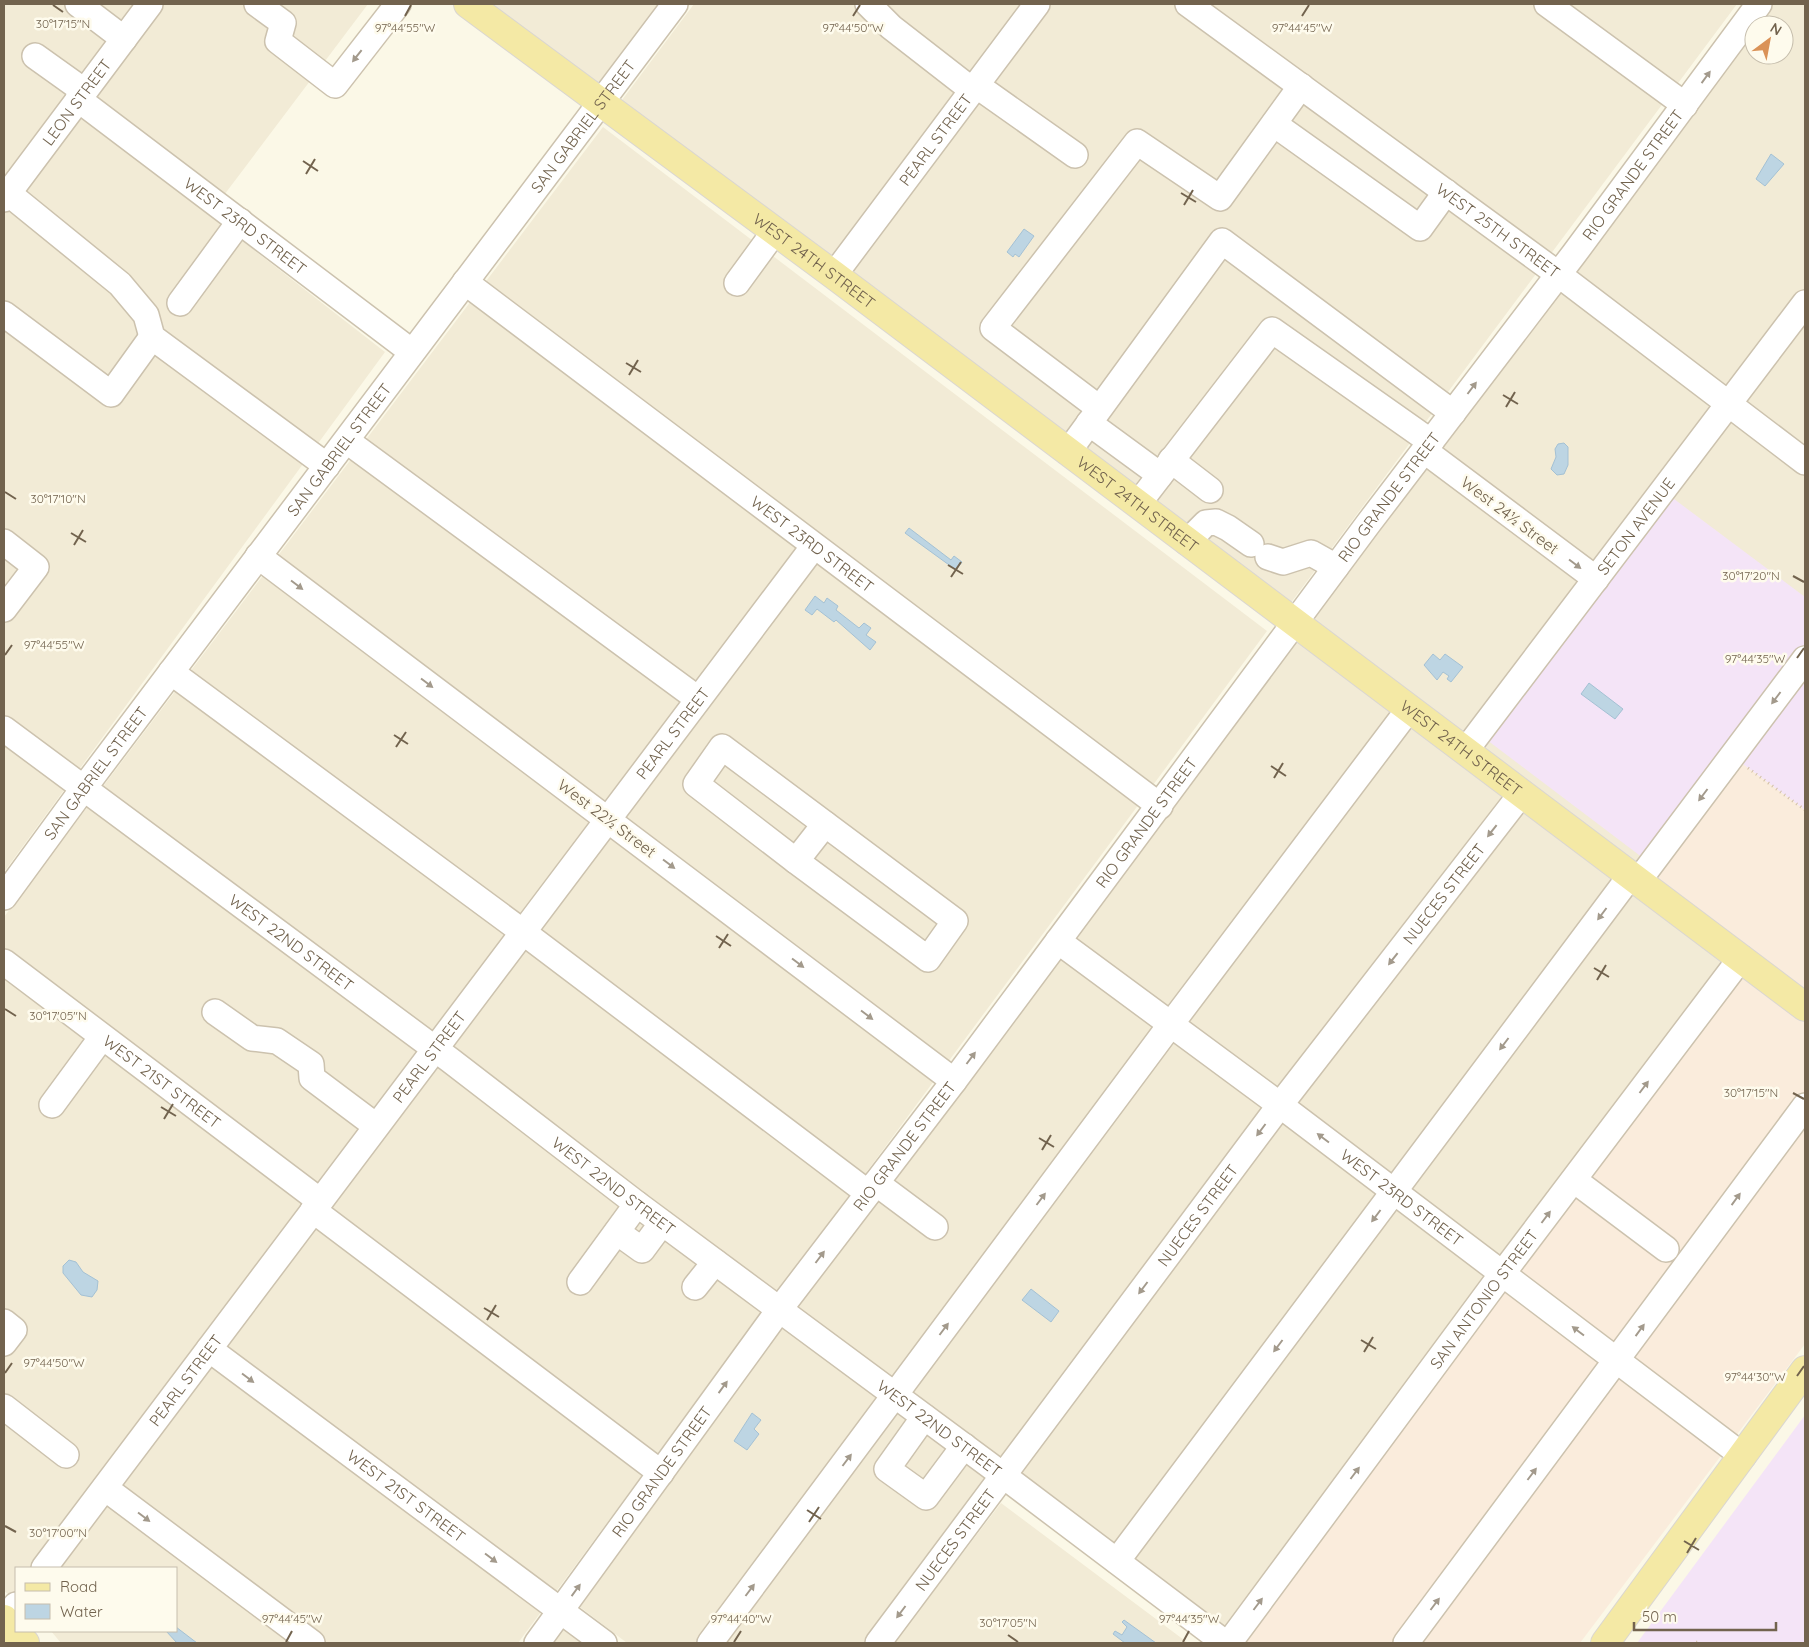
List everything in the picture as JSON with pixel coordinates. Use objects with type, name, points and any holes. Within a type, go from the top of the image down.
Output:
[{"type":"main road","name":"WEST 24TH STREET","points":[[468,4],[834,275],[1294,623],[1804,1004]]},
{"type":"main road","points":[[1605,1643],[1805,1370]]},
{"type":"main road","points":[[8,1615],[15,1627]]},
{"type":"main road","points":[[18,1632],[25,1643]]},
{"type":"street","points":[[78,4],[124,39]]},
{"type":"street","name":"LEON STREET","points":[[7,190],[150,4]]},
{"type":"street","points":[[257,4],[283,23],[278,41],[335,85],[398,4]]},
{"type":"street","name":"SAN GABRIEL STREET","points":[[4,898],[83,789],[675,4]]},
{"type":"street","points":[[868,4],[891,27],[974,88],[1074,155]]},
{"type":"street","name":"PEARL STREET","points":[[834,275],[1037,4]]},
{"type":"street","name":"WEST 25TH STREET","points":[[1188,4],[1216,12],[1301,86],[1558,274],[1805,462]]},
{"type":"street","points":[[1547,4],[1685,105]]},
{"type":"street","name":"RIO GRANDE STREET","points":[[537,1643],[779,1310],[954,1081],[1294,623],[1759,4]]},
{"type":"street","name":"WEST 23RD STREET","points":[[35,56],[81,95],[240,221],[412,352]]},
{"type":"street","points":[[1210,490],[1166,468],[1094,416],[993,328],[1137,142],[1220,198],[1301,86]]},
{"type":"street","points":[[1274,124],[1420,228],[1446,192]]},
{"type":"street","points":[[7,190],[120,284],[146,315],[152,337],[327,466]]},
{"type":"street","points":[[180,303],[240,221]]},
{"type":"street","points":[[737,283],[775,232]]},
{"type":"street","points":[[1068,452],[1222,241],[1453,413]]},
{"type":"street","name":"WEST 23RD STREET","points":[[465,282],[1160,806]]},
{"type":"street","name":"SETON AVENUE","points":[[1466,750],[1805,302]]},
{"type":"street","points":[[4,314],[111,394],[152,337]]},
{"type":"street","name":"West 24½ Street","points":[[1166,468],[1272,330],[1428,446],[1596,579]]},
{"type":"street","points":[[347,441],[698,699]]},
{"type":"street","points":[[1138,504],[1166,468]]},
{"type":"street","points":[[1187,542],[1206,523],[1216,522],[1283,562],[1311,553],[1336,567]]},
{"type":"street","points":[[4,542],[36,567],[4,609]]},
{"type":"street","name":"PEARL STREET","points":[[45,1567],[523,932],[607,817],[814,546]]},
{"type":"street","name":"West 22½ Street","points":[[258,556],[607,817],[954,1081]]},
{"type":"street","points":[[1117,1561],[1394,1192],[1805,659]]},
{"type":"street","points":[[171,672],[872,1188],[934,1227]]},
{"type":"street","points":[[710,1643],[1171,1024],[1409,709]]},
{"type":"street","name":"WEST 22ND STREET","points":[[4,730],[435,1048],[662,1223],[1003,1475],[1225,1643]]},
{"type":"street","points":[[722,747],[824,824],[955,921],[928,959],[696,784],[722,747]]},
{"type":"street","name":"NUECES STREET","points":[[878,1643],[1280,1105],[1522,792]]},
{"type":"street","points":[[796,861],[824,824]]},
{"type":"street","name":"WEST 23RD STREET","points":[[1058,941],[1280,1105],[1743,1456]]},
{"type":"street","name":"SAN ANTONIO STREET","points":[[1229,1643],[1741,958]]},
{"type":"street","name":"WEST 21ST STREET","points":[[4,962],[661,1473]]},
{"type":"street","points":[[215,1012],[252,1038],[277,1041],[299,1055],[311,1064],[312,1078],[376,1126]]},
{"type":"street","points":[[52,1104],[102,1037]]},
{"type":"street","points":[[1406,1643],[1805,1106]]},
{"type":"street","points":[[1574,1180],[1666,1249]]},
{"type":"street","points":[[580,1282],[637,1204]]},
{"type":"street","points":[[617,1232],[642,1250],[662,1223]]},
{"type":"street","points":[[695,1287],[715,1262]]},
{"type":"street","points":[[4,1322],[14,1330],[4,1343]]},
{"type":"street","name":"WEST 21ST STREET","points":[[209,1349],[604,1643]]},
{"type":"street","points":[[4,1407],[66,1455]]},
{"type":"street","points":[[924,1417],[887,1469],[926,1496],[964,1446]]},
{"type":"street","points":[[104,1488],[312,1643]]},
{"type":"path","points":[[1746,766],[1805,810]]},
{"type":"shaded area","points":[[4,4],[368,4],[209,215],[385,352],[4,872]]},
{"type":"shaded area","points":[[491,4],[664,4],[600,87]]},
{"type":"shaded area","points":[[694,4],[1737,4],[1290,604],[622,100]]},
{"type":"shaded area","points":[[1766,4],[1805,4],[1805,640],[1636,866],[1305,619],[1744,33],[1744,65],[1794,65],[1794,15],[1758,15]]},
{"type":"shaded area","points":[[603,127],[1267,631],[518,1643],[61,1643],[52,1632],[178,1632],[178,1567],[15,1567],[15,1599],[4,1591],[4,917]]},
{"type":"shaded area","points":[[1666,493],[1805,597],[1805,810],[1732,756],[1651,864],[1483,737]]},
{"type":"shaded area","points":[[1299,637],[1729,960],[1499,1264],[1072,941]]},
{"type":"shaded area","points":[[1732,756],[1805,810],[1805,990],[1649,871]]},
{"type":"shaded area","points":[[1065,954],[1490,1275],[1228,1637],[794,1306]]},
{"type":"shaded area","points":[[1741,970],[1805,1019],[1805,1344],[1580,1643],[1245,1643],[1242,1641]]},
{"type":"shaded area","points":[[782,1323],[989,1478],[863,1643],[627,1643],[580,1607]]},
{"type":"shaded area","points":[[1805,1415],[1805,1643],[1637,1643]]},
{"type":"shaded area","points":[[1001,1503],[1188,1643],[894,1643]]},
{"type":"shaded area","points":[[564,1624],[590,1643],[550,1643]]},
{"type":"water","points":[[1771,154],[1784,164],[1765,186],[1756,179]]},
{"type":"water","points":[[1024,229],[1034,236],[1019,257],[1015,254],[1013,257],[1007,252]]},
{"type":"water","points":[[1564,443],[1568,447],[1568,465],[1564,474],[1557,475],[1551,469],[1556,457],[1555,449],[1558,444]]},
{"type":"water","points":[[909,528],[951,560],[954,556],[962,562],[956,570],[905,533]]},
{"type":"water","points":[[815,596],[824,603],[827,598],[838,606],[836,610],[859,628],[864,623],[871,628],[866,635],[876,642],[870,650],[836,620],[834,622],[817,609],[812,615],[805,610]]},
{"type":"water","points":[[1433,654],[1440,660],[1445,654],[1463,667],[1451,682],[1447,679],[1449,676],[1443,672],[1437,680],[1424,665]]},
{"type":"water","points":[[1589,683],[1623,709],[1615,719],[1581,694]]},
{"type":"water","points":[[69,1260],[76,1262],[83,1272],[98,1281],[97,1290],[92,1297],[81,1295],[63,1273],[63,1266]]},
{"type":"water","points":[[1031,1289],[1059,1311],[1051,1322],[1022,1300]]},
{"type":"water","points":[[752,1413],[761,1420],[754,1429],[759,1434],[747,1450],[734,1441]]},
{"type":"water","points":[[1124,1620],[1156,1643],[1125,1643],[1113,1634],[1115,1631],[1122,1635],[1127,1627],[1122,1622]]},
{"type":"water","points":[[178,1629],[197,1643],[177,1643],[167,1632],[178,1632]]}]
